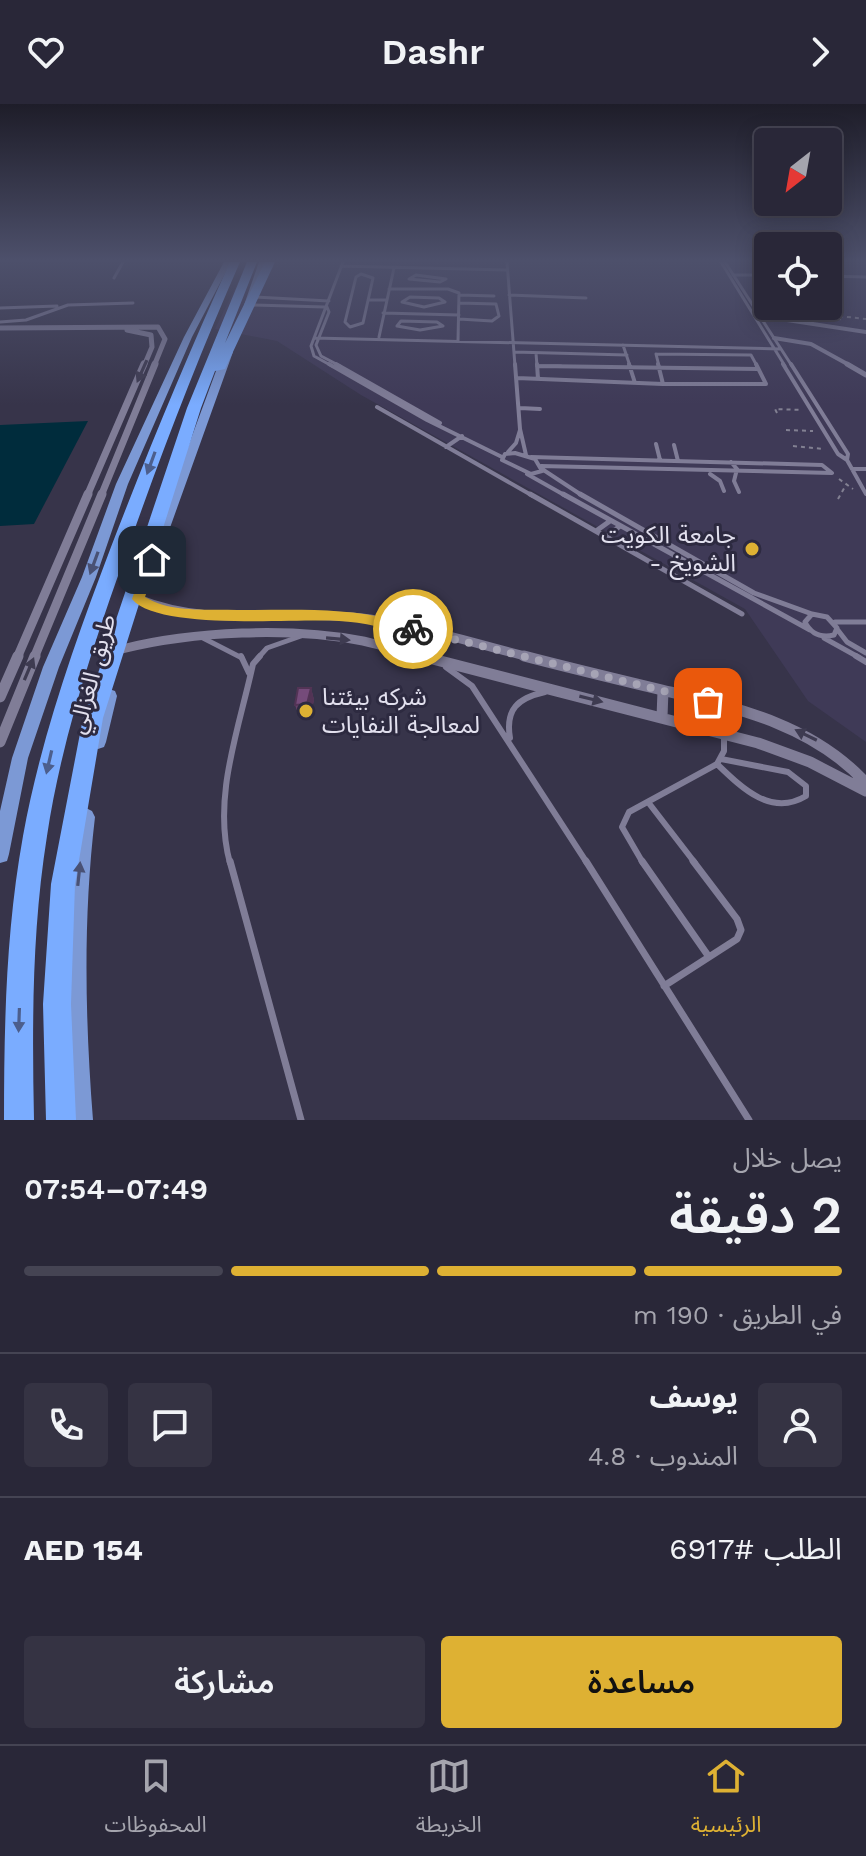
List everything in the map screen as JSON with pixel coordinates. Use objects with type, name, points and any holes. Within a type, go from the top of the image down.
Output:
[{"type":"highway","points":[[19,1120],[20,970],[26,900],[34,837],[58,722],[174,400],[214,309]]},
{"type":"highway","points":[[61,1120],[57,1004],[63,884],[72,820],[93,718],[194,408],[233,309]]},
{"type":"highway","points":[[194,408],[209,389],[248,309]]},
{"type":"main road","name":"طريق الغزالي","points":[[0,854],[20,758],[51,667],[89,577],[122,484],[203,309]]},
{"type":"main road","name":"طريق الغزالي","points":[[81,1120],[74,1038],[75,908],[95,757],[138,599],[245,309]]},
{"type":"street","points":[[786,320],[866,332]]},
{"type":"street","points":[[0,328],[148,325],[158,327],[165,339],[0,742]]},
{"type":"street","points":[[0,328],[127,330],[141,332],[153,339],[0,697]]},
{"type":"street","points":[[774,338],[811,344],[866,375]]},
{"type":"street","points":[[138,599],[152,608],[172,613],[338,616],[406,628],[731,707],[787,726],[825,744],[866,783]]},
{"type":"street","points":[[396,650],[406,628]]},
{"type":"street","points":[[122,649],[162,639],[200,637],[302,636],[361,641],[724,733],[799,757],[866,791]]},
{"type":"street","points":[[662,717],[663,691]]},
{"type":"lane","points":[[0,328],[53,309]]},
{"type":"lane","points":[[326,309],[311,349],[316,358],[405,408],[504,455],[822,465],[832,473]]},
{"type":"lane","points":[[350,309],[346,325],[353,327],[362,324],[366,309]]},
{"type":"lane","points":[[379,337],[384,309]]},
{"type":"lane","points":[[411,314],[412,309]]},
{"type":"lane","points":[[458,340],[459,309]]},
{"type":"lane","points":[[383,313],[492,321],[499,316],[497,309]]},
{"type":"lane","points":[[504,455],[516,443],[520,429],[510,309]]},
{"type":"lane","points":[[753,309],[825,432],[847,460],[866,494]]},
{"type":"lane","points":[[428,322],[429,314]]},
{"type":"lane","points":[[763,320],[776,347],[848,454],[847,460]]},
{"type":"lane","points":[[404,321],[428,322],[443,326],[436,330],[405,329],[397,324],[404,321]]},
{"type":"lane","points":[[317,337],[776,347]]},
{"type":"lane","points":[[317,337],[458,340]]},
{"type":"lane","points":[[317,337],[316,348],[321,356],[440,423]]},
{"type":"lane","points":[[513,341],[776,347]]},
{"type":"lane","points":[[623,345],[635,383]]},
{"type":"lane","points":[[654,346],[663,384]]},
{"type":"lane","points":[[514,352],[627,355]]},
{"type":"lane","points":[[536,353],[538,379]]},
{"type":"lane","points":[[517,378],[663,384],[766,384],[751,355],[656,354]]},
{"type":"lane","points":[[537,366],[758,369]]},
{"type":"lane","points":[[383,411],[397,403]]},
{"type":"lane","points":[[377,407],[742,614]]},
{"type":"lane","points":[[392,415],[405,408]]},
{"type":"lane","points":[[520,408],[540,409]]},
{"type":"lane","points":[[520,429],[529,456],[600,507],[754,593],[822,615],[835,625],[847,642],[866,653]]},
{"type":"lane","points":[[439,442],[456,432]]},
{"type":"lane","points":[[446,447],[463,436]]},
{"type":"lane","points":[[656,444],[660,460]]},
{"type":"lane","points":[[674,445],[678,461]]},
{"type":"lane","points":[[504,455],[509,465],[866,662]]},
{"type":"lane","points":[[619,459],[619,470]]},
{"type":"lane","points":[[731,462],[736,466],[735,485],[739,492]]},
{"type":"lane","points":[[527,474],[538,474],[542,468]]},
{"type":"lane","points":[[542,468],[832,473]]},
{"type":"lane","points":[[852,469],[866,469]]},
{"type":"lane","points":[[706,472],[720,481],[724,491]]},
{"type":"lane","points":[[857,478],[866,479]]},
{"type":"lane","points":[[596,531],[610,521]]},
{"type":"lane","points":[[606,537],[620,526]]},
{"type":"lane","points":[[810,630],[805,622],[812,614]]},
{"type":"lane","points":[[835,625],[866,622]]},
{"type":"lane","points":[[820,635],[834,635],[835,625]]},
{"type":"lane","points":[[301,1120],[223,833],[223,801],[249,674],[260,653],[302,636]]},
{"type":"lane","points":[[200,637],[240,655],[249,674]]},
{"type":"lane","points":[[436,660],[472,686],[511,742],[749,1120]]},
{"type":"lane","points":[[511,742],[508,714],[517,700],[557,691]]},
{"type":"lane","points":[[719,762],[725,742],[724,733]]},
{"type":"lane","points":[[709,957],[624,834],[625,816],[719,762],[798,775],[807,785],[806,796],[801,801],[783,804],[761,799],[719,762]]},
{"type":"lane","points":[[648,802],[740,924],[737,939],[664,986]]},
{"type":"path","points":[[842,316],[866,319]]},
{"type":"path","points":[[777,413],[775,409],[812,410]]},
{"type":"path","points":[[786,430],[825,432]]},
{"type":"path","points":[[793,446],[836,449]]},
{"type":"path","points":[[832,473],[856,491]]},
{"type":"path","points":[[838,499],[847,485],[857,478]]},
{"type":"shaded area","name":"جامعة الكويت - الشويخ","points":[[225,309],[754,309],[754,320],[842,320],[842,309],[866,309],[866,742],[808,701],[745,609],[361,395],[277,341],[215,329]]},
{"type":"water","points":[[88,421],[34,524],[0,526],[0,425]]},
{"type":"building","points":[[298,688],[311,688],[307,704],[295,705]]},
{"type":"way so far","points":[[413,629],[708,702]]},
{"type":"place","name":"جامعة الكويت - الشويخ","points":[[752,549]]},
{"type":"place","name":"شركه بيئتنا لمعالجة النفايات","points":[[306,711]]},
{"type":"route","points":[[152,560],[138,599],[152,608],[193,614],[338,616],[371,619],[413,629]]}]
